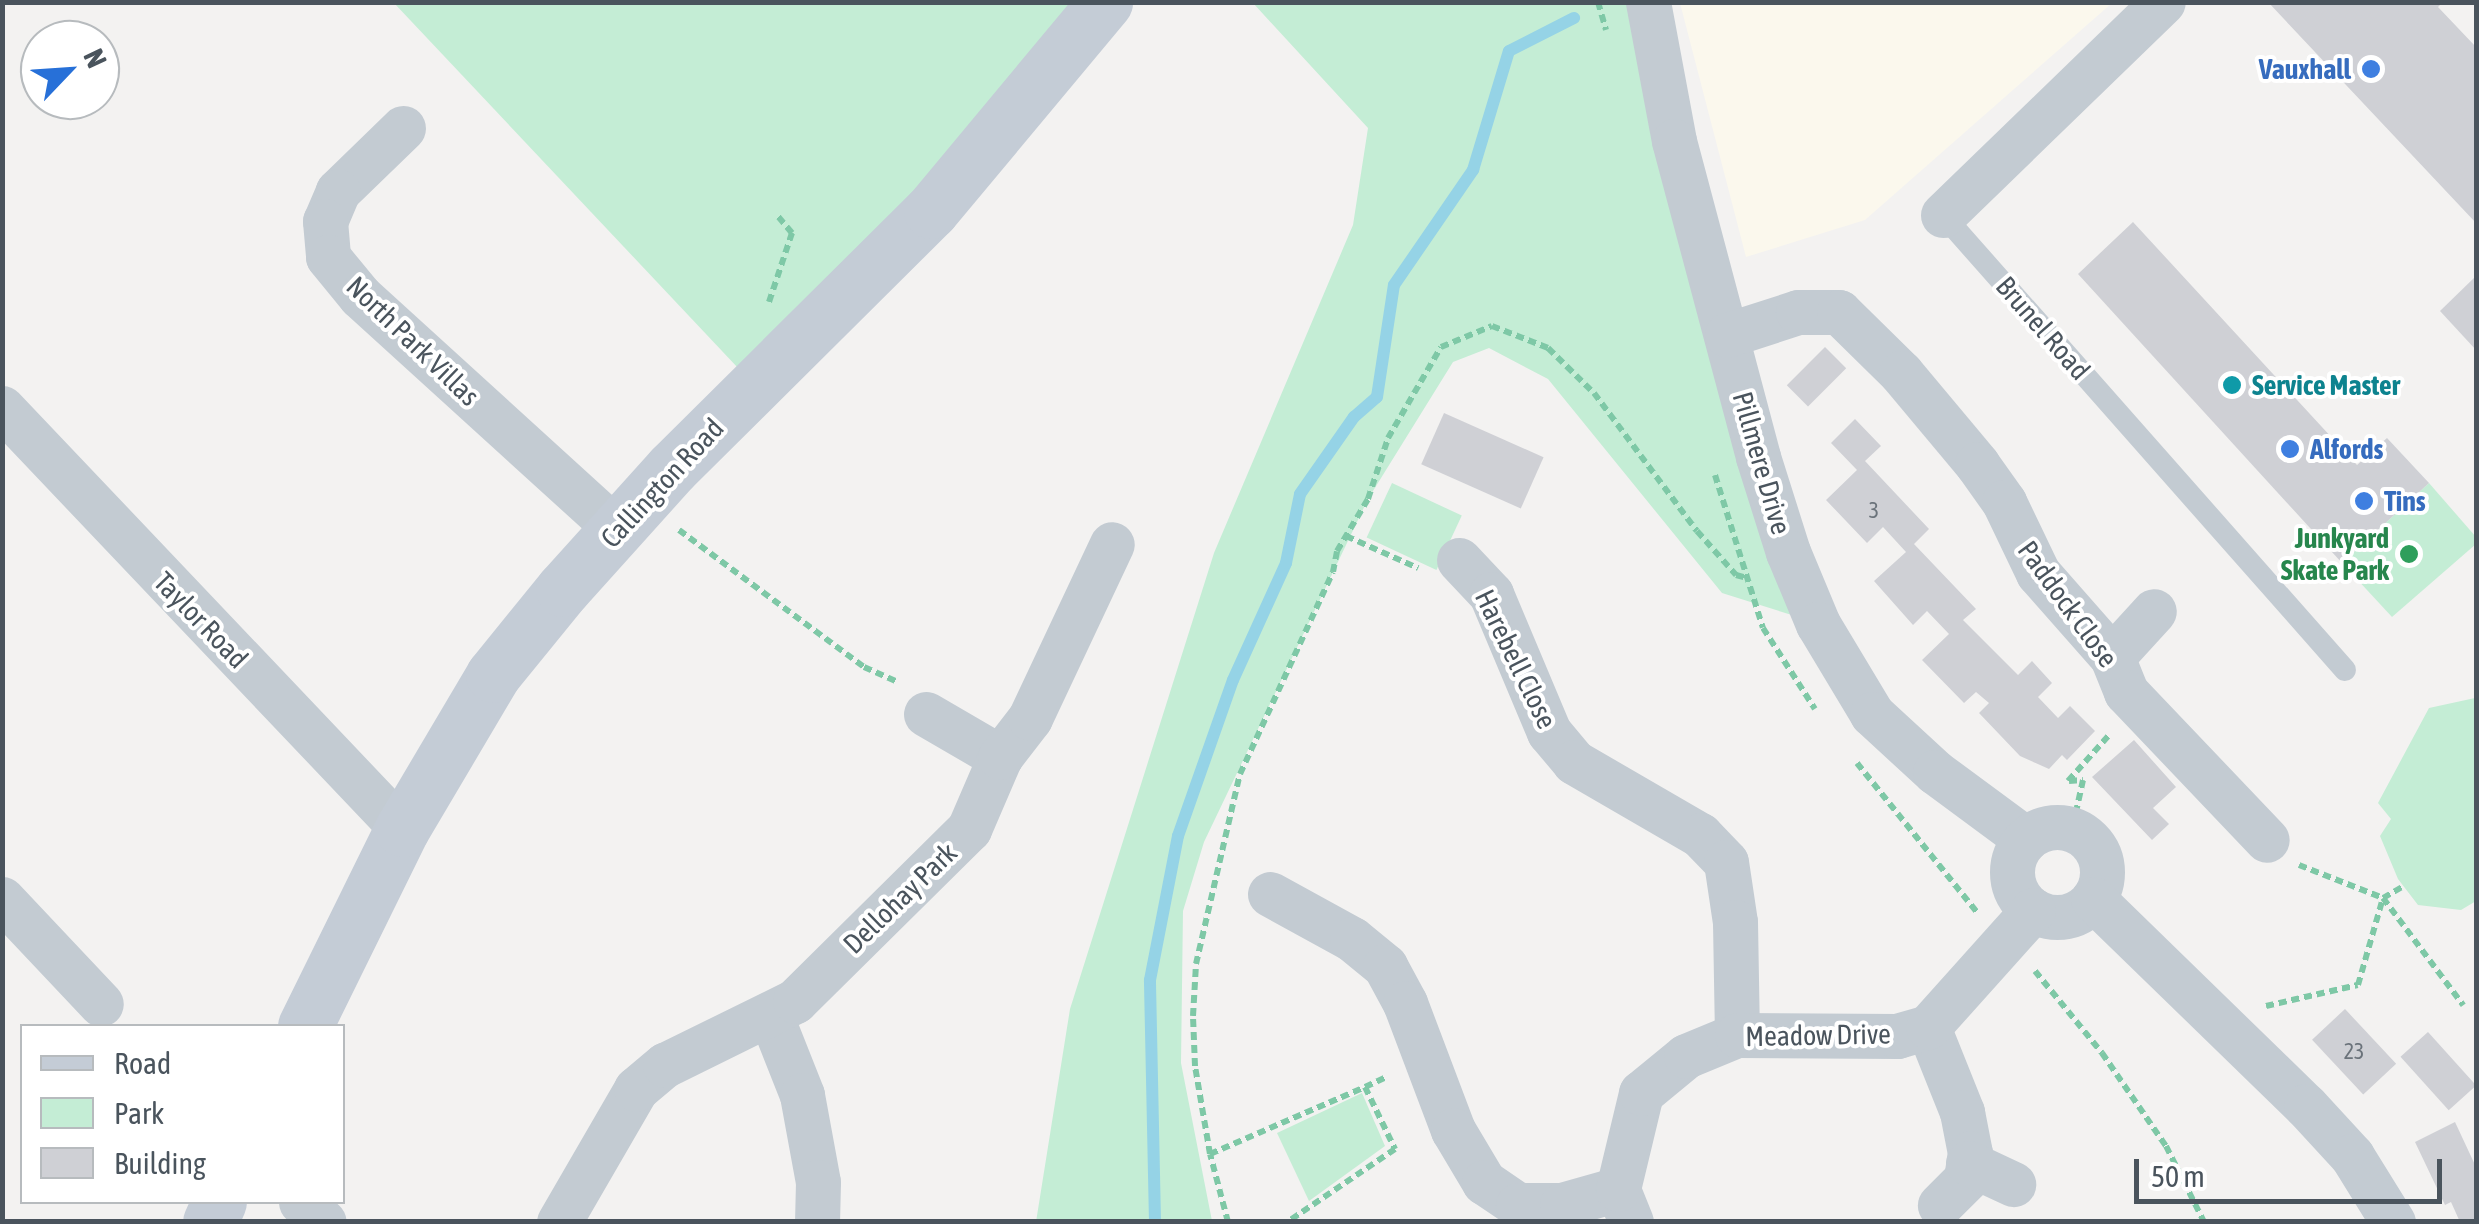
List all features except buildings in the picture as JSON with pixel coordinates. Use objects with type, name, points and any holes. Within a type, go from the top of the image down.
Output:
[{"type":"main road","name":"Callington Road","points":[[306,1024],[402,829],[493,675],[562,588],[629,517],[932,210],[1105,2]]},
{"type":"street","name":"Pillmere Drive","points":[[1648,2],[1674,140],[1727,336],[1788,552],[1818,624],[1872,714],[1910,749],[2026,840]]},
{"type":"street","name":"Brunel Road","points":[[1943,215],[2163,2]]},
{"type":"street","name":"North Park Villas","points":[[403,128],[338,190],[325,221],[328,257],[360,296],[629,517]]},
{"type":"street","name":"Paddock Close","points":[[1727,336],[1798,312],[1838,312],[1901,373],[1977,464],[2004,502],[2038,573],[2112,657],[2126,692],[2266,840]]},
{"type":"street","name":"Taylor Road","points":[[2,408],[402,829]]},
{"type":"street","name":"Dellohay Park","points":[[559,1222],[636,1089],[665,1065],[795,1001],[970,830],[1000,757],[1030,718],[1112,544]]},
{"type":"street","name":"Harebell Close","points":[[1458,560],[1491,594],[1549,732],[1574,762],[1700,834],[1726,862],[1735,922],[1736,1035]]},
{"type":"street","points":[[2112,657],[2154,611]]},
{"type":"street","points":[[926,714],[1000,757]]},
{"type":"street","points":[[2044,828],[2072,830],[2089,839],[2102,866],[2093,900],[2064,916],[2019,926],[2012,871],[2026,840],[2044,828]]},
{"type":"street","points":[[1270,894],[1352,940],[1385,966],[1404,1003],[1453,1130],[1484,1182],[1518,1204],[1624,1205]]},
{"type":"street","points":[[2,899],[101,1004]]},
{"type":"street","points":[[2093,900],[2217,1018],[2352,1156],[2393,1222]]},
{"type":"street","name":"Meadow Drive","points":[[1624,1205],[1641,1093],[1686,1056],[1736,1035],[1897,1036],[1928,1026],[2019,926]]},
{"type":"street","points":[[770,1014],[802,1095],[818,1182],[817,1222]]},
{"type":"street","points":[[1928,1026],[1962,1112],[1968,1163],[1966,1178],[1931,1213]]},
{"type":"street","points":[[1968,1163],[2012,1184]]},
{"type":"street","points":[[303,1204],[324,1222]]},
{"type":"lane","name":"Brunel Road","points":[[1943,215],[2345,670]]},
{"type":"path","points":[[772,370],[754,348],[792,232],[776,214]]},
{"type":"path","points":[[1228,1222],[1210,1154],[1195,1066],[1196,964],[1214,878],[1240,774],[1346,536],[1368,498],[1388,438],[1441,347],[1492,326],[1548,348],[1594,393],[1697,531],[1736,576],[1747,578]]},
{"type":"path","points":[[629,517],[864,668],[919,692],[926,714]]},
{"type":"path","points":[[1346,536],[1433,575],[1458,560]]},
{"type":"path","points":[[2072,830],[2083,780],[2068,782],[2137,703]]},
{"type":"path","points":[[2266,840],[2290,862],[2383,898],[2463,1005]]},
{"type":"path","points":[[2217,1018],[2358,985],[2383,898],[2404,886]]},
{"type":"path","points":[[2019,926],[2050,985],[2166,1146],[2204,1222]]},
{"type":"path","points":[[1210,1154],[1365,1087],[1394,1149],[1287,1222]]},
{"type":"shaded area","points":[[1680,2],[2112,3],[1865,220],[1746,257]]},
{"type":"green space","points":[[394,3],[1105,3],[755,386]]},
{"type":"green space","points":[[1253,3],[1648,3],[1795,616],[1722,593],[1548,379],[1489,348],[1453,362],[1368,499],[1204,842],[1183,911],[1181,1063],[1212,1221],[1036,1222],[1070,1009],[1214,553],[1353,225],[1368,128]]},
{"type":"green space","points":[[1392,483],[1462,516],[1436,570],[1367,537]]},
{"type":"green space","name":"Junkyard Skate Park","points":[[2429,483],[2476,537],[2476,544],[2392,617],[2342,563]]},
{"type":"green space","points":[[2475,698],[2476,901],[2461,910],[2418,905],[2398,879],[2380,836],[2391,819],[2378,803],[2429,708]]},
{"type":"green space","points":[[1362,1093],[1385,1146],[1309,1201],[1277,1133]]},
{"type":"waterway","points":[[1155,1222],[1150,980],[1178,836],[1233,680],[1286,563],[1300,494],[1354,417],[1377,397],[1394,285],[1473,170],[1509,51],[1574,18]]},
{"type":"place","name":"Vauxhall","points":[[2371,69]]},
{"type":"place","name":"Service Master","points":[[2232,385]]},
{"type":"place","name":"Alfords","points":[[2290,449]]},
{"type":"place","name":"Tins","points":[[2364,501]]},
{"type":"place","name":"Junkyard Skate Park","points":[[2409,554]]}]
